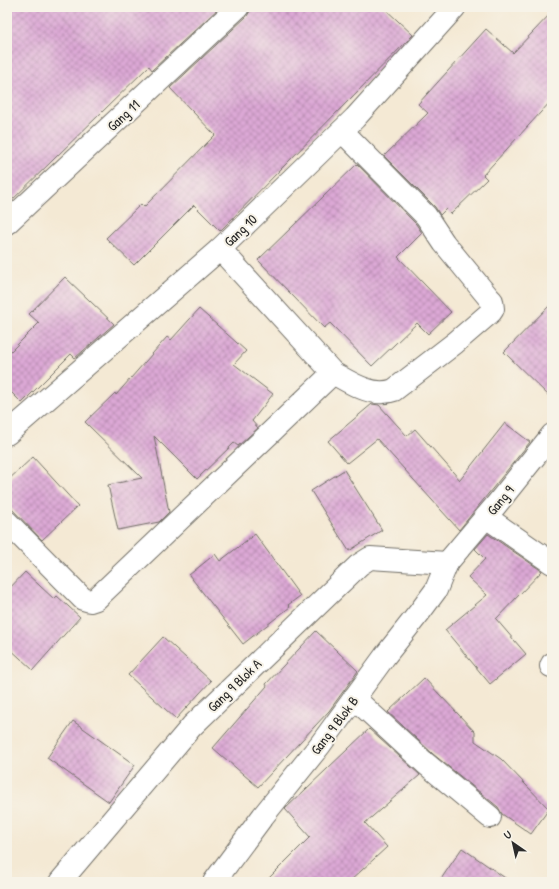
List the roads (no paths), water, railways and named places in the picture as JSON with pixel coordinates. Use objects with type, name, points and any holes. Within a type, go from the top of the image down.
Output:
[{"type":"street","name":"Gang 11","points":[[7,223],[238,7]]},
{"type":"street","name":"Gang 10","points":[[7,434],[220,249],[342,131],[456,7]]},
{"type":"street","points":[[220,249],[333,373],[374,392],[382,393],[394,390],[455,343],[491,312],[493,309],[492,301],[444,243],[426,216],[342,131]]},
{"type":"street","points":[[7,522],[82,599],[90,601],[96,599],[333,373]]},
{"type":"street","name":"Gang 9","points":[[447,563],[552,435]]},
{"type":"street","points":[[486,517],[552,563]]},
{"type":"street","name":"Gang 9 Blok A","points":[[60,882],[192,726],[359,565],[370,558],[447,563]]},
{"type":"street","name":"Gang 9 Blok B","points":[[214,882],[263,816],[320,745],[436,590],[447,563]]},
{"type":"street","points":[[354,698],[425,763],[490,817]]}]
